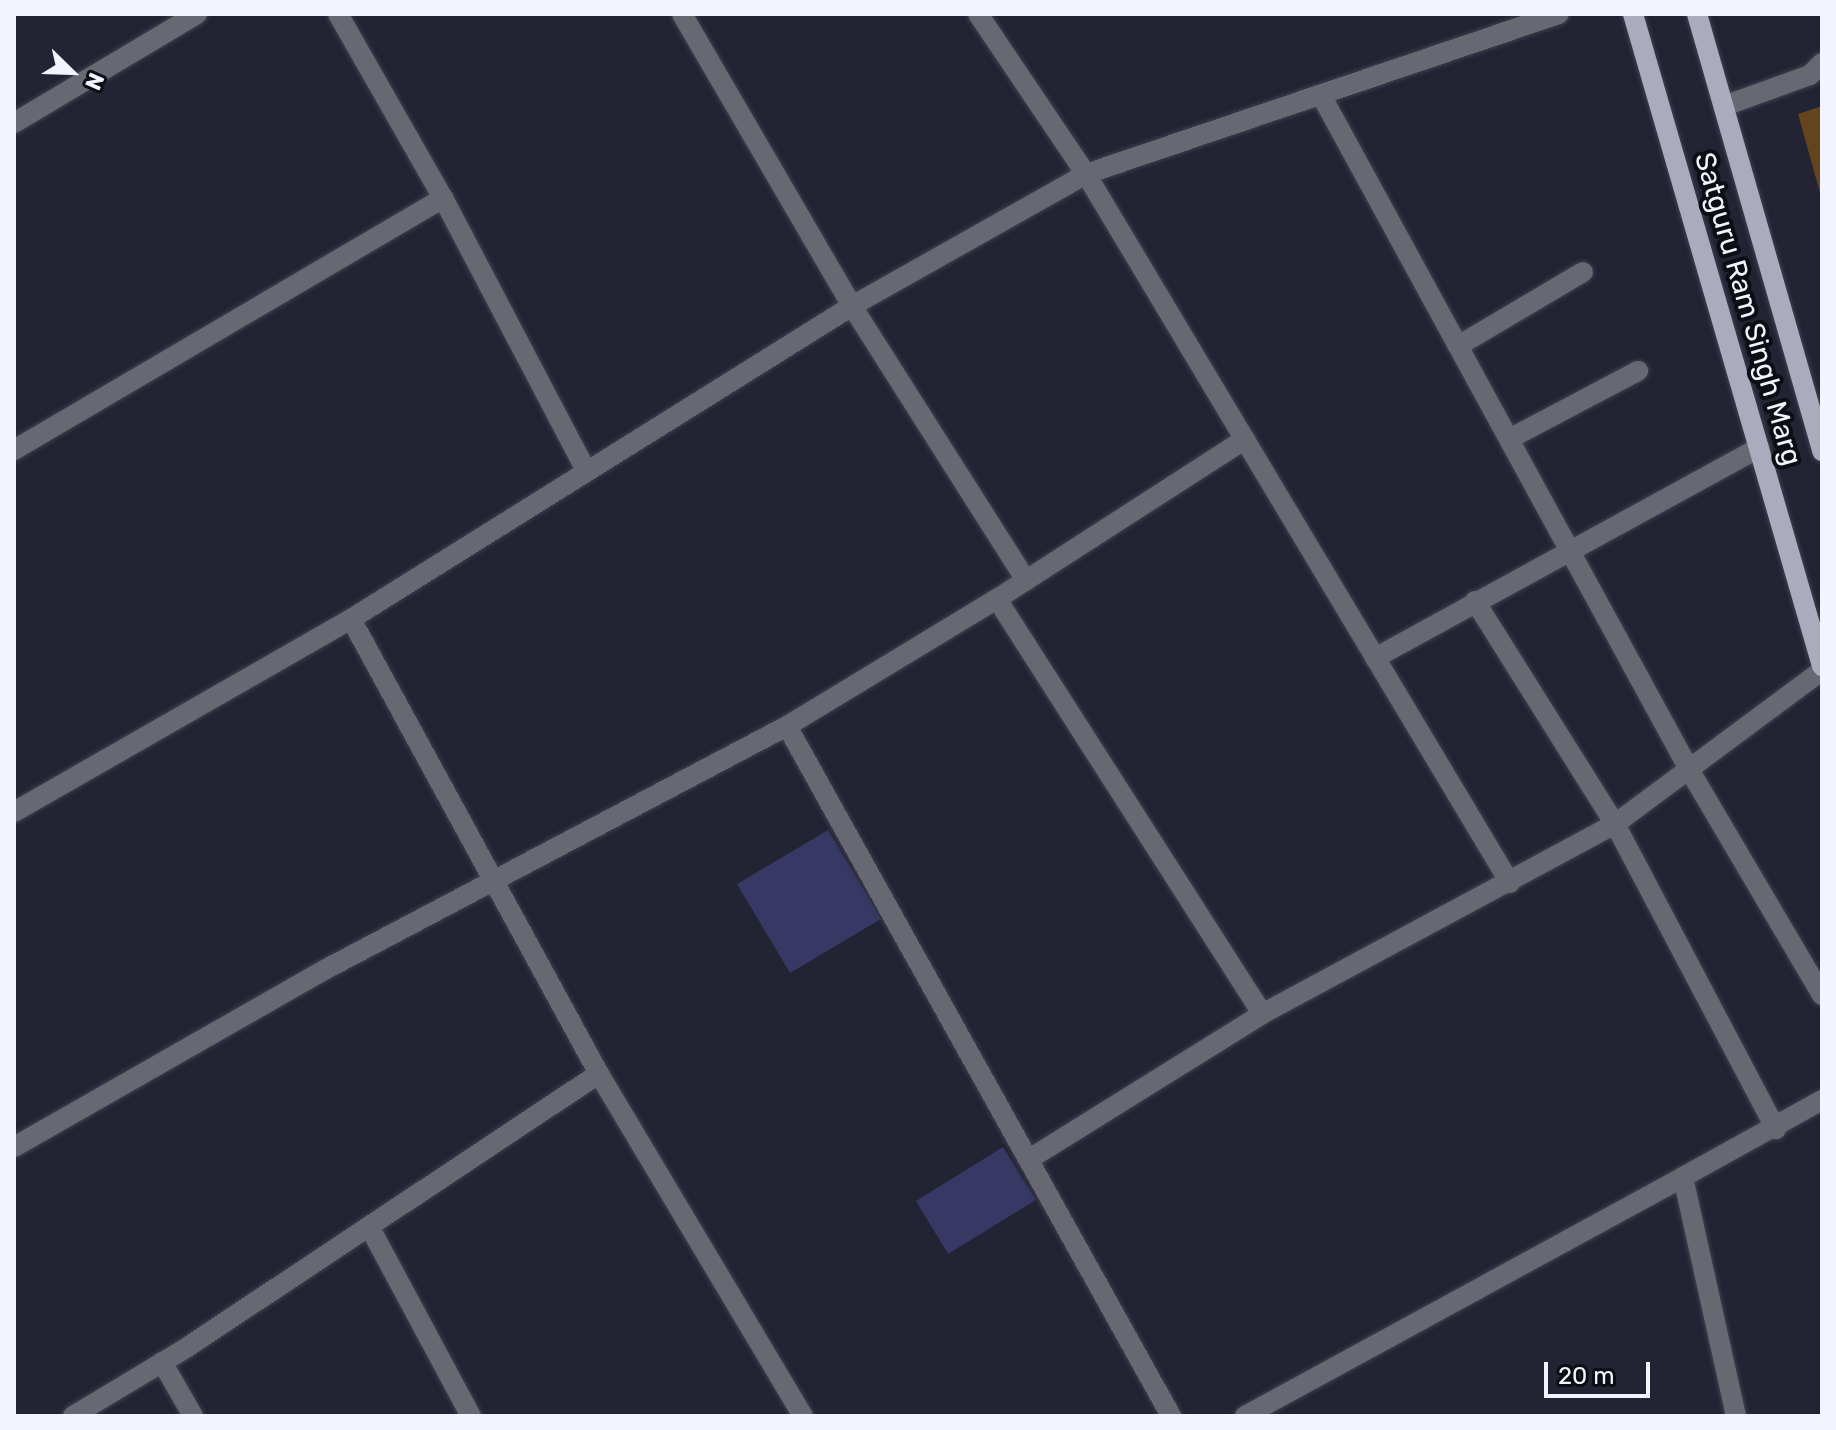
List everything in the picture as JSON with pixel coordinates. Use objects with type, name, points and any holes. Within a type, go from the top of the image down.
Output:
[{"type":"main road","name":"Satguru Ram Singh Marg","points":[[1633,14],[1822,668]]},
{"type":"main road","name":"Satguru Ram Singh Marg","points":[[1697,14],[1822,451]]},
{"type":"street","points":[[14,123],[197,14]]},
{"type":"street","points":[[338,14],[443,198],[585,469]]},
{"type":"street","points":[[682,14],[852,306],[1026,580]]},
{"type":"street","points":[[978,14],[1086,174],[1510,883]]},
{"type":"street","points":[[14,812],[351,619],[585,469],[852,306],[1086,174],[1559,14]]},
{"type":"street","points":[[1724,106],[1810,75],[1822,63]]},
{"type":"street","points":[[1321,95],[1690,771],[1822,995]]},
{"type":"street","points":[[14,450],[443,198]]},
{"type":"street","points":[[1458,346],[1583,272]]},
{"type":"street","points":[[1509,439],[1638,371]]},
{"type":"street","points":[[14,1147],[328,968],[787,726],[997,599],[1245,439]]},
{"type":"street","points":[[1375,658],[1568,548],[1759,448]]},
{"type":"street","points":[[997,599],[1262,1014]]},
{"type":"street","points":[[1475,601],[1615,824],[1776,1129]]},
{"type":"street","points":[[351,619],[599,1074],[803,1416]]},
{"type":"street","points":[[1031,1158],[1262,1014],[1615,824],[1690,771],[1822,668]]},
{"type":"street","points":[[787,726],[1031,1158],[1171,1416]]},
{"type":"street","points":[[73,1416],[162,1362],[599,1074]]},
{"type":"street","points":[[1245,1416],[1776,1129],[1822,1100]]},
{"type":"street","points":[[1683,1177],[1736,1416]]},
{"type":"street","points":[[369,1226],[471,1416]]},
{"type":"street","points":[[162,1362],[193,1416]]},
{"type":"shaded area","points":[[1822,106],[1822,200],[1798,114]]},
{"type":"building","points":[[828,830],[881,919],[790,973],[737,884]]},
{"type":"building","points":[[1003,1147],[1036,1200],[948,1254],[916,1201]]}]
